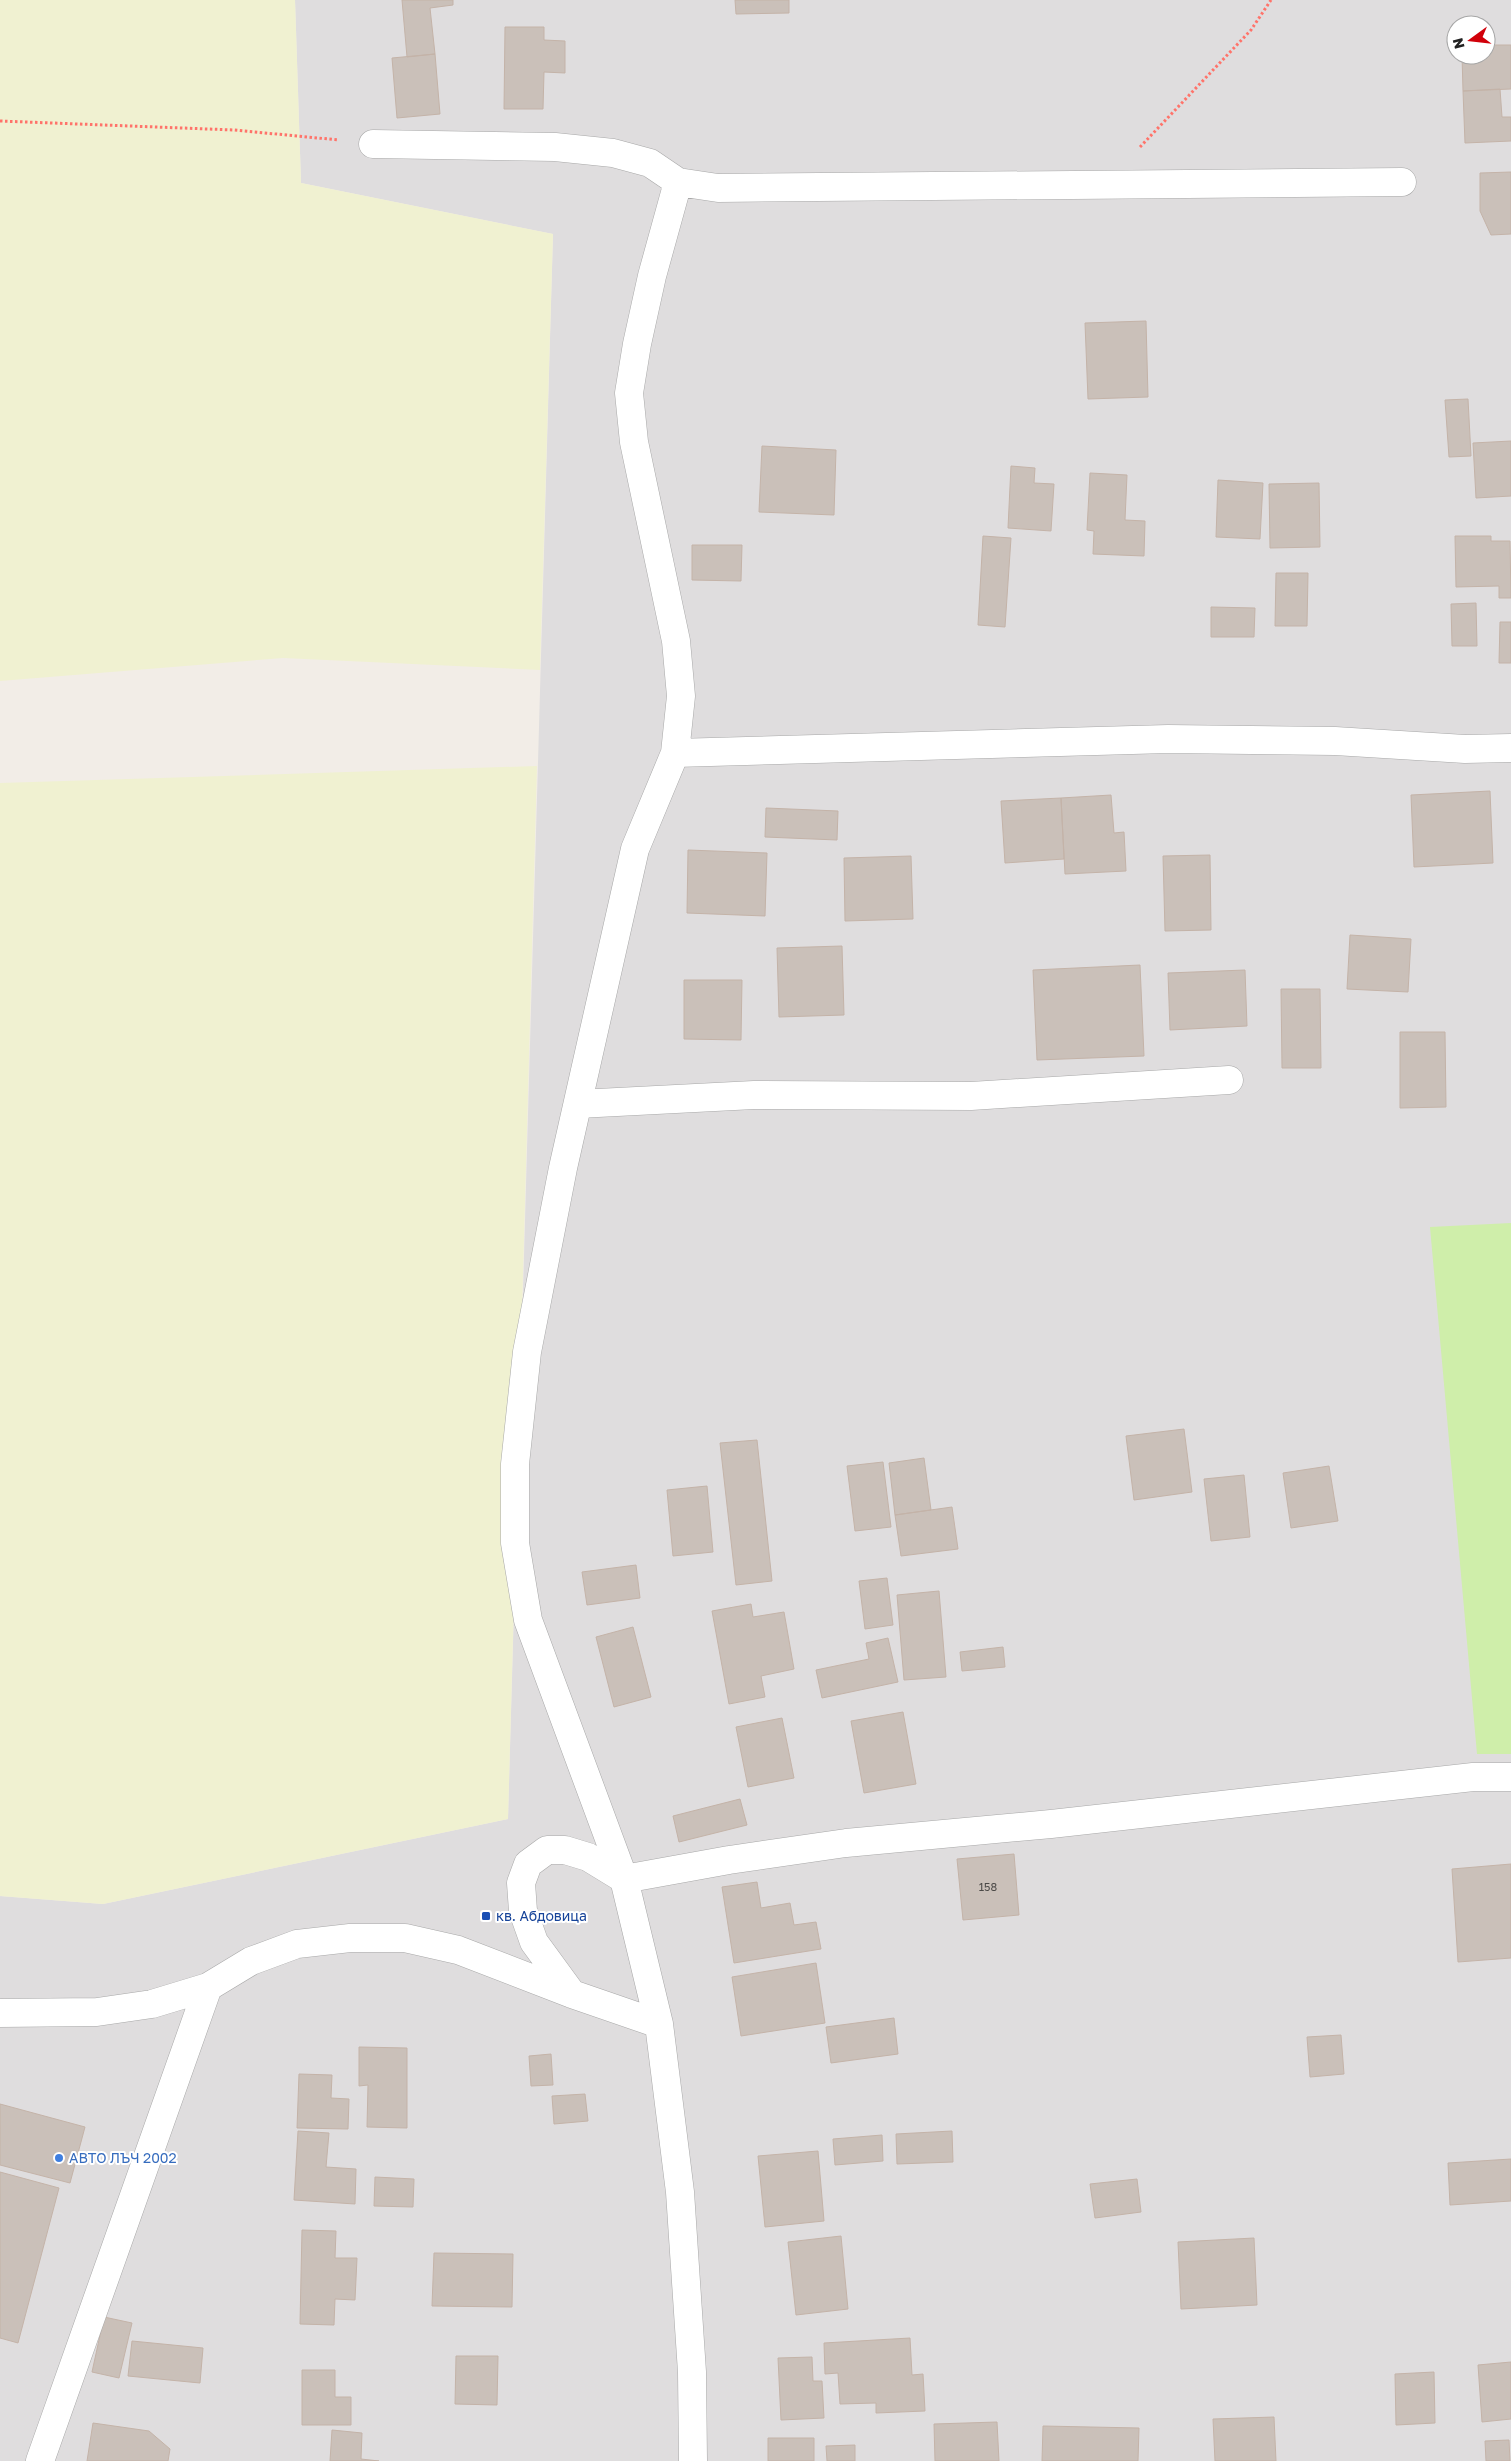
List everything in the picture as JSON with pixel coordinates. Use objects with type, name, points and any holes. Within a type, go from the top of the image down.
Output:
[{"type":"street","points":[[373,144],[555,147],[613,153],[650,163],[678,182],[718,188],[1402,182]]},
{"type":"street","points":[[678,182],[652,276],[637,344],[630,392],[634,442],[676,641],[681,696],[676,753],[635,849],[578,1104],[527,1352],[516,1464],[516,1543],[528,1620],[624,1879],[659,2024],[680,2192],[692,2372],[693,2461]]},
{"type":"street","points":[[676,753],[1168,739],[1335,741],[1465,749],[1511,748]]},
{"type":"street","points":[[578,1104],[754,1095],[971,1096],[1229,1080]]},
{"type":"street","points":[[572,1994],[534,1942],[522,1911],[521,1883],[528,1864],[547,1850],[566,1850],[588,1857],[624,1879],[729,1860],[846,1843],[1051,1824],[1473,1777],[1511,1777]]},
{"type":"street","points":[[0,2013],[97,2012],[152,2004],[208,1987],[251,1961],[297,1944],[350,1938],[405,1938],[458,1950],[572,1994],[659,2024]]},
{"type":"street","points":[[40,2461],[208,1987]]},
{"type":"path","points":[[1097,185],[1140,146],[1251,30],[1271,0]]},
{"type":"path","points":[[0,121],[234,130],[373,144]]},
{"type":"shaded area","points":[[295,0],[1511,0],[1511,2461],[0,2461],[0,1896],[103,1904],[508,1819],[553,234],[301,183]]},
{"type":"green space","points":[[0,0],[295,0],[301,183],[553,234],[540,670],[283,658],[0,681]]},
{"type":"green space","points":[[537,766],[508,1819],[103,1904],[0,1896],[0,783]]},
{"type":"green space","points":[[1511,1223],[1511,1754],[1477,1754],[1430,1227]]},
{"type":"building","points":[[402,0],[453,0],[453,5],[430,8],[435,54],[407,57]]},
{"type":"building","points":[[735,0],[789,0],[789,13],[736,14]]},
{"type":"building","points":[[505,27],[544,27],[544,40],[565,41],[565,73],[544,72],[543,109],[504,109]]},
{"type":"building","points":[[1496,45],[1511,45],[1511,89],[1463,91],[1462,65],[1496,65]]},
{"type":"building","points":[[435,54],[440,114],[397,118],[392,58]]},
{"type":"building","points":[[1500,89],[1502,117],[1511,117],[1511,141],[1465,143],[1463,91]]},
{"type":"building","points":[[1511,172],[1511,234],[1491,235],[1480,211],[1480,173]]},
{"type":"building","points":[[1146,321],[1148,397],[1088,399],[1085,323]]},
{"type":"building","points":[[1468,399],[1471,456],[1449,457],[1445,400]]},
{"type":"building","points":[[1511,441],[1511,496],[1476,498],[1473,443]]},
{"type":"building","points":[[762,446],[836,450],[834,515],[759,512]]},
{"type":"building","points":[[1011,466],[1035,468],[1034,483],[1054,484],[1051,531],[1008,528]]},
{"type":"building","points":[[1090,473],[1127,475],[1125,520],[1145,521],[1144,556],[1093,554],[1094,531],[1087,530]]},
{"type":"building","points":[[1218,480],[1263,483],[1260,539],[1216,537]]},
{"type":"building","points":[[1319,483],[1320,547],[1270,548],[1269,484]]},
{"type":"building","points":[[983,536],[1011,538],[1005,627],[978,625]]},
{"type":"building","points":[[1455,536],[1491,536],[1491,541],[1510,541],[1511,598],[1499,598],[1499,586],[1456,587]]},
{"type":"building","points":[[692,545],[742,545],[741,581],[692,580]]},
{"type":"building","points":[[1276,573],[1308,573],[1307,626],[1275,626]]},
{"type":"building","points":[[1476,603],[1477,646],[1452,646],[1451,604]]},
{"type":"building","points":[[1211,607],[1255,608],[1254,637],[1211,637]]},
{"type":"building","points":[[1500,622],[1511,622],[1511,663],[1499,663]]},
{"type":"building","points":[[1490,791],[1493,863],[1414,867],[1411,795]]},
{"type":"building","points":[[1111,795],[1114,833],[1124,832],[1126,871],[1065,874],[1061,798]]},
{"type":"building","points":[[1061,798],[1064,859],[1005,863],[1001,801]]},
{"type":"building","points":[[766,808],[838,811],[837,840],[765,837]]},
{"type":"building","points":[[688,850],[767,853],[765,916],[687,913]]},
{"type":"building","points":[[1210,855],[1211,930],[1165,931],[1163,856]]},
{"type":"building","points":[[911,856],[913,919],[845,921],[844,858]]},
{"type":"building","points":[[1350,935],[1411,939],[1408,992],[1347,989]]},
{"type":"building","points":[[842,946],[844,1015],[779,1017],[777,948]]},
{"type":"building","points":[[1140,965],[1144,1056],[1037,1060],[1033,970]]},
{"type":"building","points":[[1245,970],[1247,1026],[1170,1030],[1168,973]]},
{"type":"building","points":[[684,980],[742,980],[741,1040],[684,1039]]},
{"type":"building","points":[[1281,989],[1320,989],[1321,1068],[1282,1068]]},
{"type":"building","points":[[1400,1032],[1445,1032],[1446,1107],[1400,1108]]},
{"type":"building","points":[[1184,1429],[1192,1492],[1134,1500],[1126,1436]]},
{"type":"building","points":[[757,1440],[772,1581],[736,1585],[720,1443]]},
{"type":"building","points":[[924,1458],[931,1510],[895,1515],[889,1463]]},
{"type":"building","points":[[883,1462],[891,1527],[855,1531],[847,1466]]},
{"type":"building","points":[[1329,1466],[1338,1521],[1291,1528],[1283,1473]]},
{"type":"building","points":[[1244,1475],[1250,1537],[1211,1541],[1204,1479]]},
{"type":"building","points":[[707,1486],[713,1552],[673,1556],[667,1490]]},
{"type":"building","points":[[952,1507],[958,1549],[901,1556],[895,1515]]},
{"type":"building","points":[[636,1565],[640,1598],[587,1605],[582,1572]]},
{"type":"building","points":[[887,1578],[893,1625],[865,1629],[859,1581]]},
{"type":"building","points":[[939,1591],[946,1677],[904,1680],[897,1595]]},
{"type":"building","points":[[751,1604],[753,1617],[784,1612],[794,1669],[761,1676],[765,1697],[729,1704],[712,1611]]},
{"type":"building","points":[[633,1627],[651,1697],[614,1707],[596,1637]]},
{"type":"building","points":[[888,1638],[898,1682],[822,1698],[816,1670],[869,1659],[866,1643]]},
{"type":"building","points":[[1003,1647],[1005,1667],[962,1671],[960,1652]]},
{"type":"building","points":[[903,1712],[916,1784],[864,1793],[851,1721]]},
{"type":"building","points":[[782,1718],[794,1778],[748,1787],[736,1727]]},
{"type":"building","points":[[740,1799],[747,1825],[679,1842],[673,1816]]},
{"type":"building","points":[[1014,1854],[1019,1915],[963,1920],[957,1859]]},
{"type":"building","points":[[1511,1864],[1511,1958],[1458,1962],[1452,1869]]},
{"type":"building","points":[[757,1882],[761,1908],[790,1903],[794,1925],[816,1922],[821,1949],[734,1963],[722,1887]]},
{"type":"building","points":[[816,1963],[825,2023],[741,2036],[732,1977]]},
{"type":"building","points":[[894,2018],[898,2054],[831,2063],[826,2027]]},
{"type":"building","points":[[1341,2035],[1344,2074],[1310,2077],[1307,2037]]},
{"type":"building","points":[[359,2047],[407,2048],[407,2128],[367,2127],[368,2085],[359,2086]]},
{"type":"building","points":[[551,2054],[553,2085],[531,2086],[529,2056]]},
{"type":"building","points":[[299,2074],[332,2075],[331,2098],[349,2099],[348,2129],[297,2128]]},
{"type":"building","points":[[585,2094],[588,2121],[554,2124],[552,2096]]},
{"type":"building","points":[[0,2104],[85,2127],[70,2183],[0,2165]]},
{"type":"building","points":[[298,2131],[329,2133],[326,2167],[356,2169],[355,2204],[294,2200]]},
{"type":"building","points":[[952,2131],[953,2162],[897,2164],[896,2134]]},
{"type":"building","points":[[882,2135],[883,2161],[835,2165],[833,2139]]},
{"type":"building","points":[[818,2151],[824,2221],[765,2227],[758,2156]]},
{"type":"building","points":[[1511,2159],[1511,2201],[1450,2205],[1448,2163]]},
{"type":"building","points":[[0,2172],[59,2188],[18,2343],[0,2338]]},
{"type":"building","points":[[375,2177],[414,2179],[413,2207],[374,2206]]},
{"type":"building","points":[[1137,2179],[1141,2212],[1095,2218],[1090,2184]]},
{"type":"building","points":[[302,2230],[336,2231],[335,2258],[357,2258],[355,2300],[335,2299],[334,2325],[300,2324]]},
{"type":"building","points":[[841,2236],[848,2309],[796,2315],[788,2242]]},
{"type":"building","points":[[1254,2238],[1257,2305],[1181,2309],[1178,2242]]},
{"type":"building","points":[[434,2253],[513,2254],[512,2307],[432,2306]]},
{"type":"building","points":[[104,2317],[132,2323],[119,2378],[92,2372]]},
{"type":"building","points":[[910,2338],[912,2375],[923,2374],[925,2411],[876,2413],[876,2403],[840,2404],[838,2373],[825,2374],[824,2343]]},
{"type":"building","points":[[132,2341],[203,2348],[200,2383],[128,2376]]},
{"type":"building","points":[[456,2356],[498,2356],[497,2405],[455,2404]]},
{"type":"building","points":[[812,2357],[813,2381],[822,2381],[824,2418],[781,2420],[778,2358]]},
{"type":"building","points":[[1511,2362],[1511,2419],[1482,2422],[1478,2365]]},
{"type":"building","points":[[302,2370],[335,2370],[335,2397],[351,2397],[351,2425],[302,2425]]},
{"type":"building","points":[[1434,2372],[1435,2423],[1396,2425],[1395,2374]]},
{"type":"building","points":[[1274,2417],[1276,2461],[1215,2461],[1213,2419]]},
{"type":"building","points":[[997,2422],[999,2461],[935,2461],[934,2424]]},
{"type":"building","points":[[93,2423],[149,2431],[170,2449],[168,2461],[87,2461]]},
{"type":"building","points":[[1043,2426],[1139,2428],[1138,2461],[1042,2461]]},
{"type":"building","points":[[332,2430],[362,2433],[361,2459],[379,2461],[330,2461]]},
{"type":"building","points":[[768,2438],[814,2438],[814,2461],[768,2461]]},
{"type":"building","points":[[1509,2440],[1510,2461],[1486,2461],[1485,2441]]},
{"type":"building","points":[[855,2445],[855,2461],[827,2461],[826,2446]]},
{"type":"place","name":"кв. Абдовица","points":[[486,1916]]},
{"type":"place","name":"АВТО ЛЪЧ 2002","points":[[59,2158]]}]
